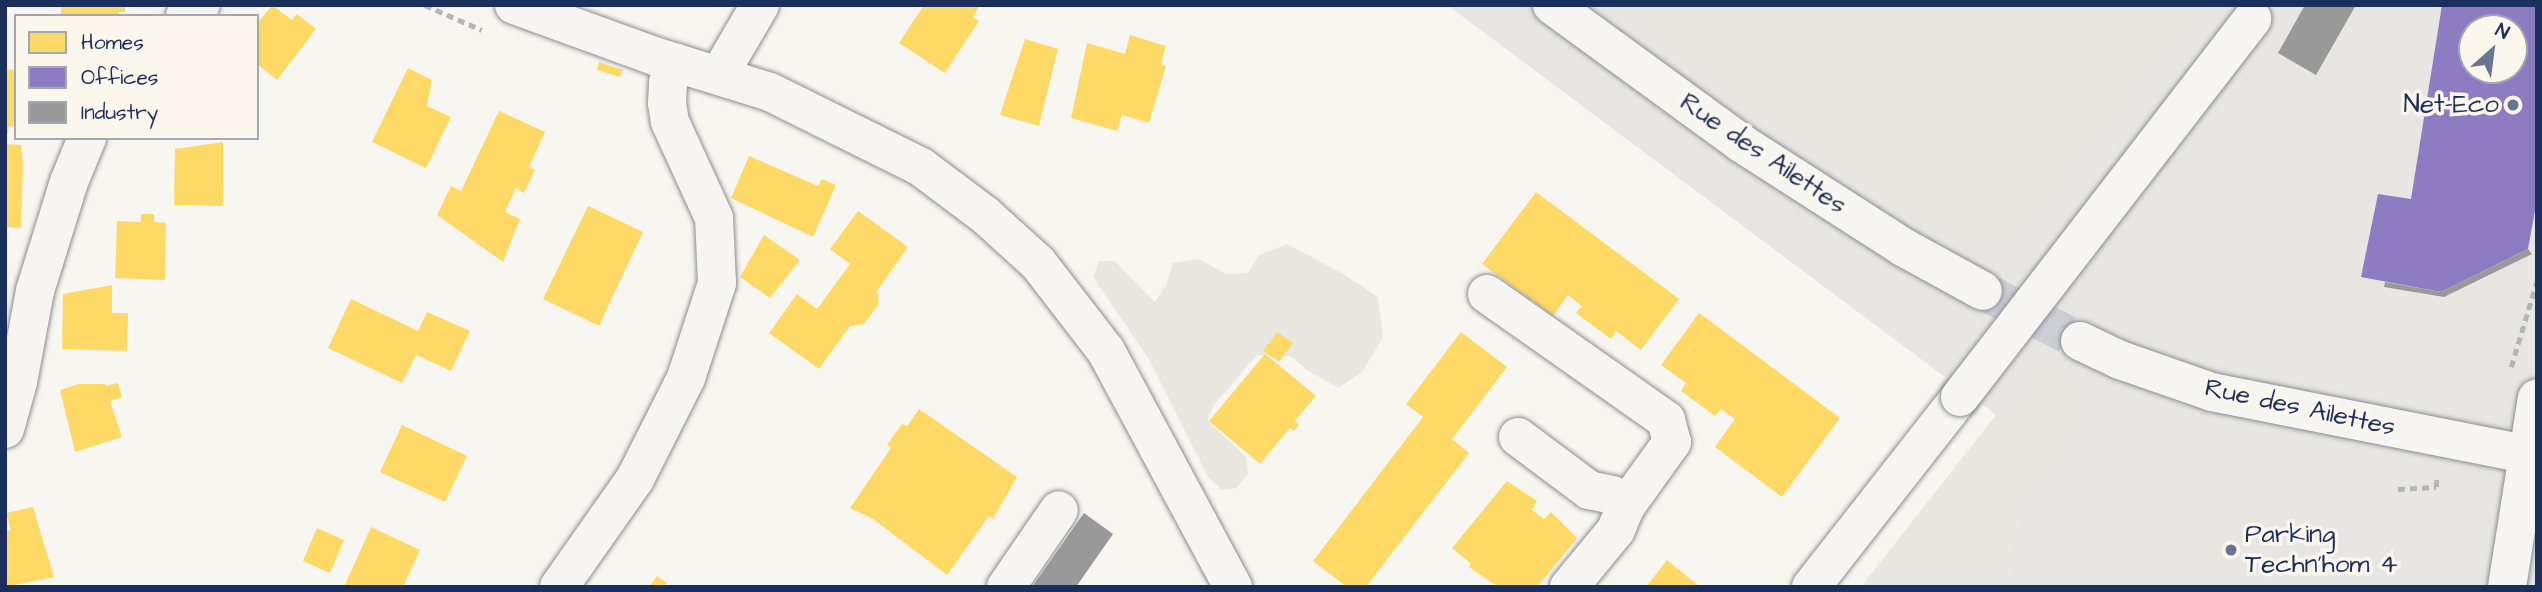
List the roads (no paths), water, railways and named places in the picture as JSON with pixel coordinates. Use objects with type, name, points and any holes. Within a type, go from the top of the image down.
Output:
[{"type":"street","points":[[514,5],[770,92],[921,167],[985,215],[1038,263],[1106,351],[1233,587]]},
{"type":"street","points":[[719,75],[760,5]]},
{"type":"street","name":"Rue des Ailettes","points":[[1552,5],[1741,143],[1903,247],[1983,291]]},
{"type":"street","points":[[1811,587],[2256,12]]},
{"type":"street","points":[[559,587],[635,479],[686,377],[718,283],[714,218],[670,122],[667,93],[676,62]]},
{"type":"street","points":[[5,429],[19,382],[35,291],[69,182],[86,140]]},
{"type":"street","points":[[1487,294],[1666,420],[1672,442],[1626,506],[1616,530],[1569,587]]},
{"type":"street","name":"Rue des Ailettes","points":[[2080,341],[2120,360],[2212,393],[2525,454]]},
{"type":"street","points":[[2507,587],[2525,454],[2537,398]]},
{"type":"street","points":[[1518,437],[1588,490],[1612,495],[1626,506]]},
{"type":"street","points":[[1006,587],[1059,510]]},
{"type":"tunnel","points":[[1983,291],[2080,341]]},
{"type":"place","name":"Net-Eco","points":[[2513,105]]},
{"type":"place","name":"Parking Techn'hom 4","points":[[2231,550]]}]
